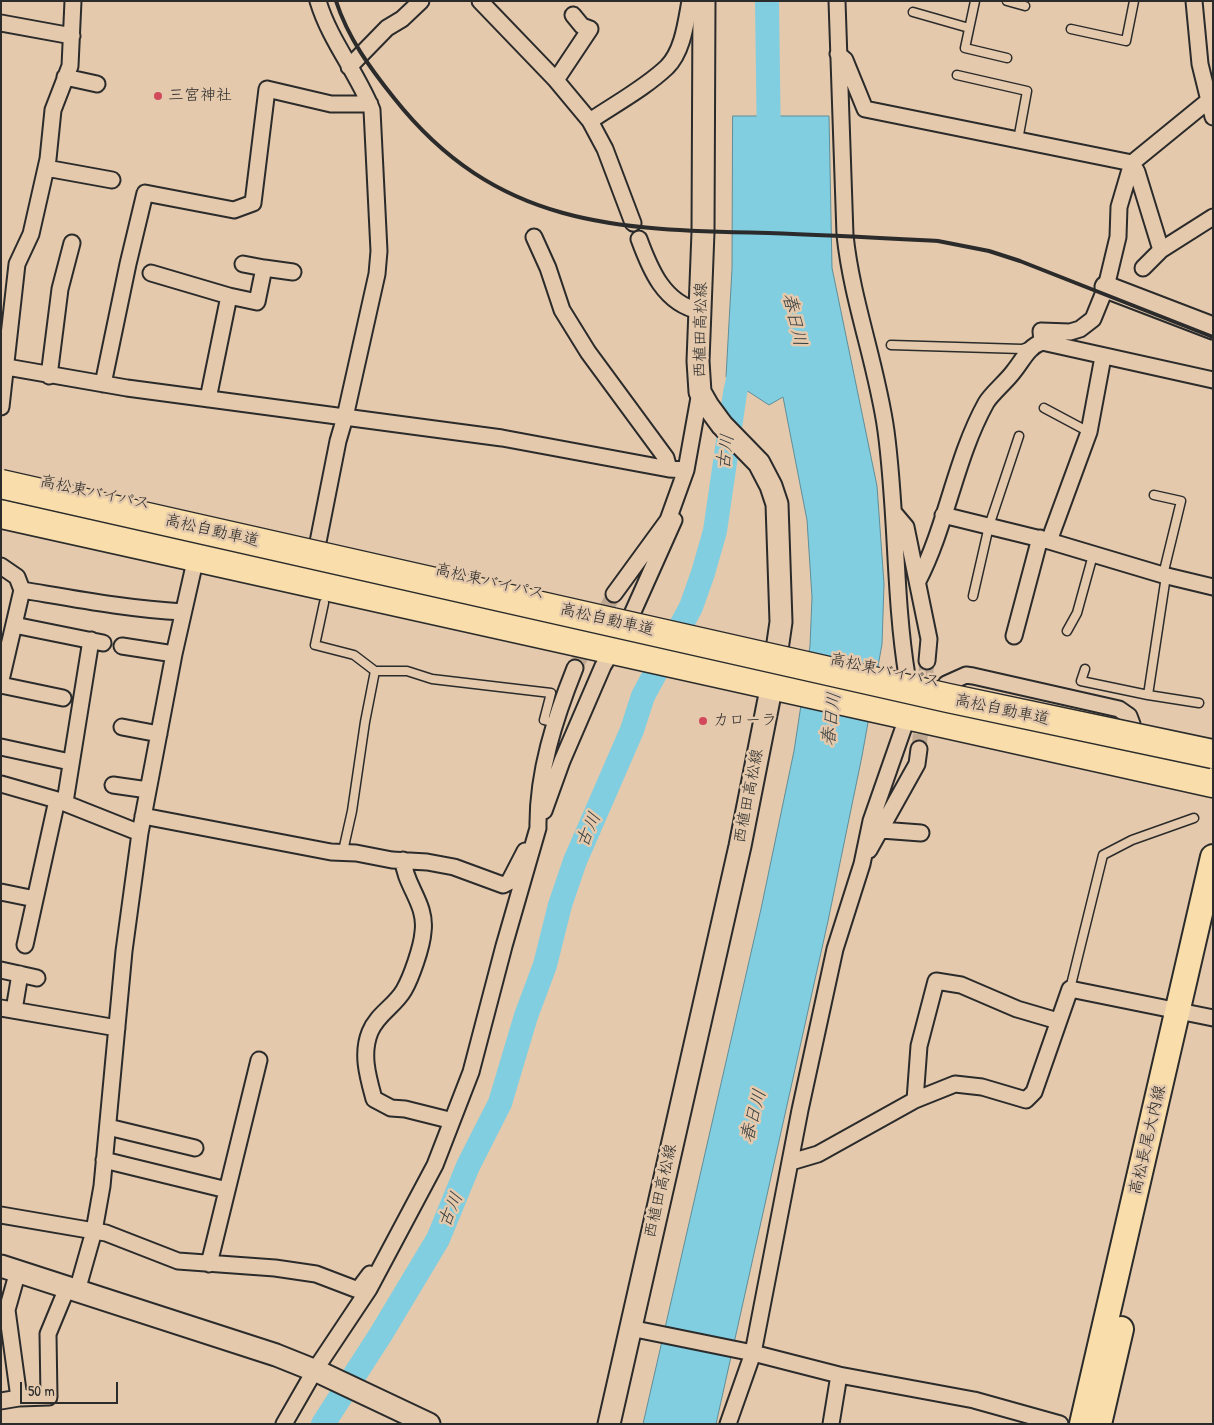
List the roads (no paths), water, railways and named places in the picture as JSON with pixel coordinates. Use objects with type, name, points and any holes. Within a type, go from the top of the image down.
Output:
[{"type":"highway","name":"高松東バイパス","points":[[1,472],[786,649],[911,671],[946,684],[1213,742]]},
{"type":"highway","name":"高松自動車道","points":[[1,484],[948,698],[1213,754]]},
{"type":"highway","name":"高松自動車道","points":[[1,498],[537,619],[1205,776]]},
{"type":"highway","points":[[1,514],[617,652],[1205,776],[1213,798]]},
{"type":"main road","name":"西植田高松線","points":[[609,1424],[636,1330],[740,846],[779,686],[786,649],[781,622],[777,504],[771,486],[759,463],[704,399],[698,360],[704,232],[704,1]]},
{"type":"main road","points":[[1106,287],[1213,328]]},
{"type":"main road","name":"高松長尾大内線","points":[[1082,1424],[1194,1014],[1213,857]]},
{"type":"main road","name":"高松長尾大内線","points":[[1099,1424],[1213,930]]},
{"type":"main road","points":[[10,1269],[276,1355],[367,1393],[430,1424]]},
{"type":"street","points":[[1,407],[17,264],[31,234],[46,168],[53,110],[70,66],[73,1]]},
{"type":"street","points":[[318,1],[324,24],[370,104],[376,153],[380,251],[374,296],[338,440],[318,542]]},
{"type":"street","points":[[349,67],[388,28],[402,19],[421,1]]},
{"type":"street","points":[[590,121],[667,66],[677,51],[686,27],[690,1]]},
{"type":"street","points":[[837,1],[845,235],[849,273],[878,382],[886,430],[911,671]]},
{"type":"street","points":[[1194,1],[1200,64],[1213,117]]},
{"type":"street","points":[[481,2],[556,80],[590,121],[605,149],[633,223]]},
{"type":"street","points":[[556,80],[590,29],[582,26],[573,15]]},
{"type":"street","points":[[1,23],[72,36]]},
{"type":"street","points":[[838,54],[845,60],[866,109],[1132,163],[1137,172],[1161,250]]},
{"type":"street","points":[[65,77],[97,84]]},
{"type":"street","points":[[103,384],[145,193],[234,210],[253,203],[267,90],[331,104],[370,104]]},
{"type":"street","points":[[918,581],[932,555],[964,451],[988,400],[1000,389],[1037,344],[1041,331],[1070,332],[1088,325],[1093,320],[1106,287],[1118,237],[1119,207],[1132,163],[1208,102]]},
{"type":"street","points":[[46,168],[112,180]]},
{"type":"street","points":[[1143,268],[1161,250],[1213,216]]},
{"type":"street","points":[[534,236],[548,268],[562,310],[588,352],[666,458],[669,469]]},
{"type":"street","points":[[639,239],[649,268],[662,288],[690,309],[700,311]]},
{"type":"street","points":[[49,376],[60,289],[72,243]]},
{"type":"street","points":[[243,264],[292,272]]},
{"type":"street","points":[[151,273],[229,296],[257,302],[264,268]]},
{"type":"street","points":[[208,399],[229,296]]},
{"type":"street","points":[[1037,344],[1213,380]]},
{"type":"street","points":[[1014,636],[1044,539],[1089,432],[1104,357]]},
{"type":"street","points":[[4,368],[208,399],[502,438],[669,469],[686,470]]},
{"type":"street","points":[[636,616],[673,525],[704,399]]},
{"type":"street","points":[[614,594],[668,520],[682,488]]},
{"type":"street","points":[[895,514],[906,527],[929,638],[911,671]]},
{"type":"street","points":[[943,515],[1044,539],[1165,576],[1213,587]]},
{"type":"street","points":[[1,1401],[49,1397],[48,1334],[72,1290],[94,1231],[102,1186],[124,951],[140,833],[174,654],[196,557]]},
{"type":"street","points":[[1,566],[17,577],[22,590],[3,660],[1,680]]},
{"type":"street","points":[[22,590],[98,605],[183,612]]},
{"type":"street","points":[[14,624],[97,642],[61,801],[25,945]]},
{"type":"street","points":[[122,646],[174,654]]},
{"type":"street","points":[[284,1424],[370,1289],[435,1165],[467,1082],[538,828],[562,761],[603,666],[617,652]]},
{"type":"street","points":[[538,828],[538,803],[555,723],[575,668]]},
{"type":"street","points":[[1,684],[63,698]]},
{"type":"street","points":[[862,864],[871,821],[900,713]]},
{"type":"street","points":[[122,727],[159,734]]},
{"type":"street","points":[[1,747],[70,762]]},
{"type":"street","points":[[728,1424],[750,1353],[800,1110],[835,949],[848,901],[862,864],[917,764],[920,749]]},
{"type":"street","points":[[1,784],[61,801],[140,833]]},
{"type":"street","points":[[113,785],[148,790]]},
{"type":"street","points":[[143,816],[331,852],[343,851],[427,862],[454,868],[503,885],[509,882],[529,843],[534,843]]},
{"type":"street","points":[[881,830],[921,833]]},
{"type":"street","points":[[403,860],[404,873],[422,910],[424,933],[404,991],[378,1017],[370,1032],[366,1049],[366,1070],[374,1099],[390,1108],[405,1109],[445,1119]]},
{"type":"street","points":[[1,892],[35,899]]},
{"type":"street","points":[[1,970],[37,978]]},
{"type":"street","points":[[20,974],[8,1009],[117,1028]]},
{"type":"street","points":[[915,1100],[919,1046],[936,982],[961,985],[1018,1008],[1058,1021]]},
{"type":"street","points":[[790,1162],[818,1154],[915,1100],[955,1084],[982,1087],[1026,1100],[1034,1092],[1070,988],[1194,1014]]},
{"type":"street","points":[[209,1264],[259,1060]]},
{"type":"street","points":[[422,1188],[445,1119],[467,1082]]},
{"type":"street","points":[[108,1127],[195,1148]]},
{"type":"street","points":[[104,1160],[227,1190]]},
{"type":"street","points":[[1,1216],[106,1233],[178,1261],[275,1268],[316,1274],[358,1290]]},
{"type":"street","points":[[345,1326],[346,1316],[358,1290],[372,1271],[384,1261]]},
{"type":"street","points":[[10,1269],[7,1310],[19,1398]]},
{"type":"street","points":[[636,1330],[750,1353],[839,1375],[974,1400],[1060,1424]]},
{"type":"street","points":[[831,1424],[839,1375]]},
{"type":"lane","points":[[975,1],[965,48],[1007,58]]},
{"type":"lane","points":[[1007,1],[1025,6]]},
{"type":"lane","points":[[1071,29],[1126,41],[1134,1]]},
{"type":"lane","points":[[913,12],[970,28]]},
{"type":"lane","points":[[957,75],[1027,90],[1018,140]]},
{"type":"lane","points":[[892,345],[1022,348],[1037,344]]},
{"type":"lane","points":[[1044,408],[1089,432]]},
{"type":"lane","points":[[973,596],[989,526],[1019,436]]},
{"type":"lane","points":[[1148,695],[1165,576],[1181,500],[1154,495]]},
{"type":"lane","points":[[1067,631],[1077,613],[1093,555]]},
{"type":"lane","points":[[324,603],[315,645],[354,655],[375,671],[406,671],[432,678],[550,693],[544,720],[555,723]]},
{"type":"lane","points":[[1085,669],[1082,681],[1199,704]]},
{"type":"lane","points":[[343,851],[352,811],[365,722],[375,671]]},
{"type":"lane","points":[[1070,988],[1102,855],[1132,840],[1194,818]]},
{"type":"water","points":[[733,116],[829,116],[832,268],[877,486],[884,584],[882,644],[862,756],[828,921],[716,1424],[643,1424],[761,909],[794,751],[810,646],[812,597],[807,520],[783,397],[769,405],[726,377],[732,269]]},
{"type":"waterway","name":"春日川","points":[[767,1],[769,148]]},
{"type":"waterway","name":"古川","points":[[323,1424],[381,1334],[438,1239],[468,1166],[500,1103],[526,1016],[545,965],[560,905],[575,861],[632,730],[643,696],[691,607],[703,573],[715,531],[735,393],[744,353]]},
{"type":"tunnel","points":[[575,668],[614,594]]},
{"type":"tunnel","points":[[919,749],[927,661]]},
{"type":"railway","points":[[336,1],[353,40],[368,64],[394,98],[433,141],[474,173],[517,197],[562,213],[610,223],[660,229],[938,241],[989,251],[1020,261],[1213,337]]},
{"type":"place","name":"三宮神社","points":[[158,96]]},
{"type":"place","name":"カローラ","points":[[703,721]]}]
